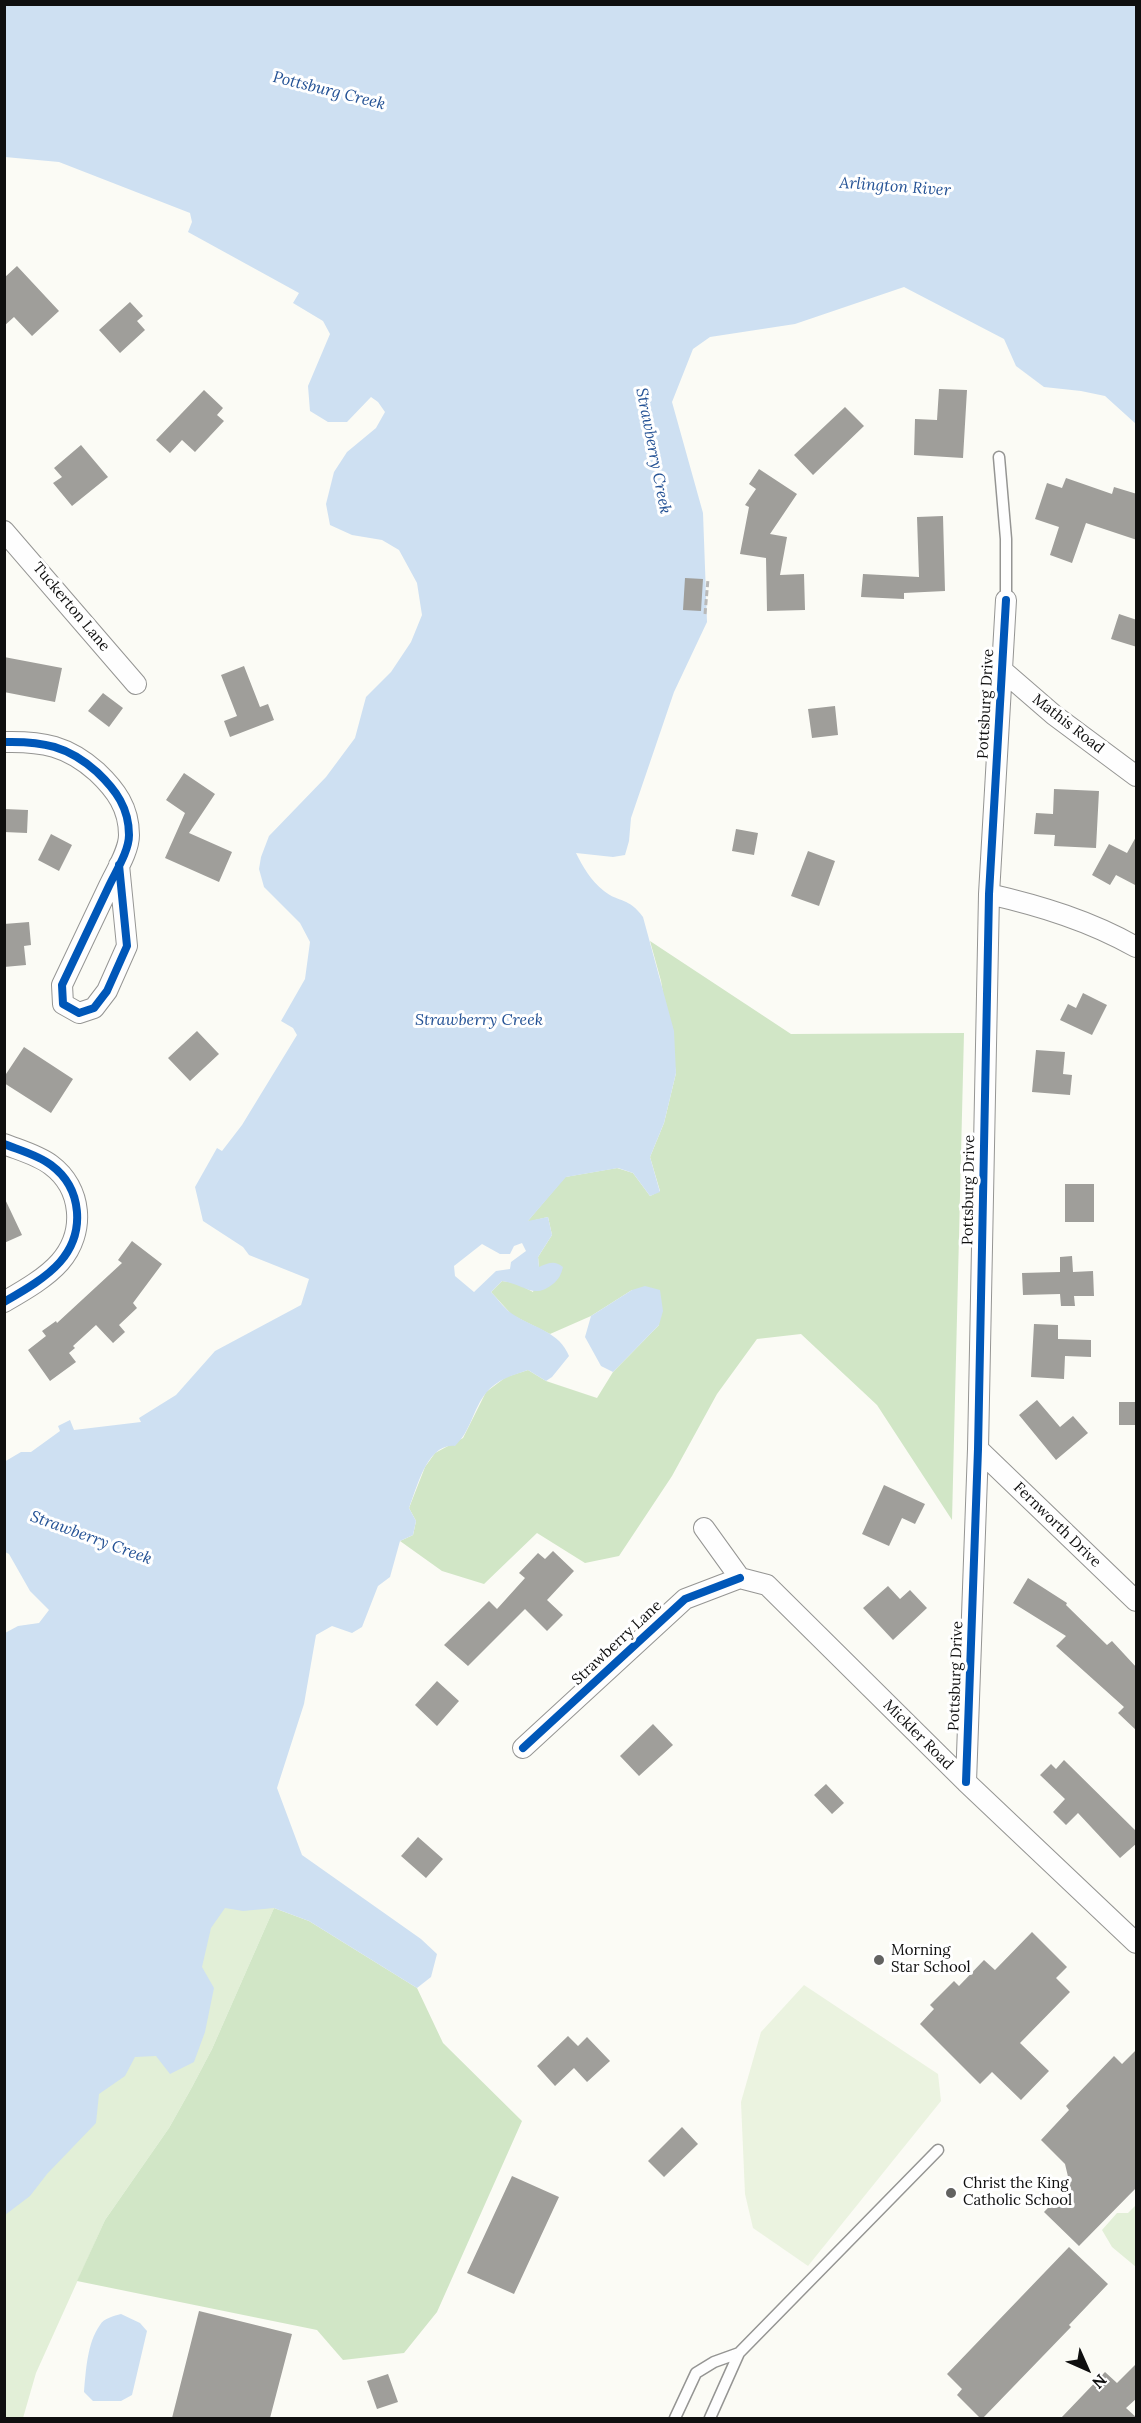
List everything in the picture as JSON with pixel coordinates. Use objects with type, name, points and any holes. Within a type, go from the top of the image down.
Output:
[{"type":"street","name":"Tuckerton Lane","points":[[4,531],[136,684]]},
{"type":"street","name":"Pottsburg Drive","points":[[966,1782],[978,1449],[989,894],[1006,600]]},
{"type":"street","name":"Mathis Road","points":[[1002,670],[1054,715],[1137,776]]},
{"type":"street","points":[[4,742],[32,741],[61,748],[89,766],[110,785],[126,808],[129,837],[119,865],[62,985],[63,1004],[79,1013],[94,1008],[107,991],[127,946],[119,865]]},
{"type":"street","points":[[989,894],[1041,906],[1110,932],[1137,947]]},
{"type":"street","points":[[4,1144],[50,1164],[68,1182],[77,1204],[78,1221],[73,1242],[60,1262],[26,1289],[4,1302]]},
{"type":"street","name":"Fernworth Drive","points":[[978,1449],[1137,1601]]},
{"type":"street","points":[[704,1528],[740,1578]]},
{"type":"street","name":"Mickler Road","points":[[740,1578],[767,1585],[966,1782],[1137,1943]]},
{"type":"street","name":"Strawberry Lane","points":[[523,1748],[685,1599],[740,1578]]},
{"type":"lane","points":[[999,457],[1006,539],[1006,600]]},
{"type":"lane","points":[[710,2418],[739,2353],[938,2151]]},
{"type":"lane","points":[[675,2418],[696,2373],[714,2362],[739,2353]]},
{"type":"path","points":[[705,614],[707,579]]},
{"type":"green space","points":[[650,941],[791,1034],[964,1033],[952,1520],[877,1405],[801,1334],[757,1339],[717,1394],[672,1476],[619,1556],[585,1563],[537,1533],[484,1584],[442,1571],[400,1541],[413,1535],[416,1521],[409,1508],[425,1467],[435,1453],[463,1438],[486,1392],[506,1377],[528,1370],[546,1381],[597,1398],[613,1372],[659,1325],[632,1290],[591,1316],[550,1334],[512,1315],[491,1292],[502,1281],[516,1283],[533,1292],[539,1268],[538,1257],[552,1235],[548,1217],[527,1222],[565,1177],[617,1168],[633,1173],[650,1196],[660,1191],[650,1157],[664,1123],[676,1073],[661,981]]},
{"type":"green space","points":[[152,1874],[274,1908],[212,2049],[192,2087],[169,2128],[105,2220],[36,2373],[23,2418],[4,2418],[4,2094]]},
{"type":"green space","points":[[274,1908],[309,1921],[417,1988],[443,2043],[522,2121],[437,2312],[404,2353],[343,2360],[317,2330],[77,2281],[105,2220],[169,2128],[192,2087],[212,2049]]},
{"type":"green space","points":[[804,1985],[938,2074],[941,2101],[808,2266],[753,2228],[745,2194],[741,2102],[761,2032]]},
{"type":"green space","points":[[1136,2205],[1136,2267],[1112,2247],[1102,2230],[1117,2213],[1128,2213]]},
{"type":"water","name":"Strawberry Creek","points":[[5,5],[1136,5],[1136,424],[1105,396],[1044,387],[1016,366],[1004,339],[904,287],[795,324],[710,337],[693,349],[672,402],[703,513],[707,622],[674,692],[631,818],[625,855],[613,857],[576,853],[599,887],[609,895],[633,906],[643,917],[674,1031],[676,1073],[664,1123],[650,1157],[660,1192],[650,1196],[633,1173],[618,1168],[566,1177],[528,1221],[548,1217],[552,1235],[538,1257],[539,1267],[557,1263],[563,1267],[559,1277],[553,1284],[540,1291],[528,1290],[502,1281],[491,1292],[511,1313],[553,1336],[565,1348],[569,1356],[546,1381],[528,1370],[495,1385],[482,1399],[468,1427],[455,1446],[445,1447],[430,1459],[424,1468],[409,1508],[416,1521],[413,1535],[400,1541],[390,1577],[378,1586],[362,1627],[352,1633],[332,1626],[316,1635],[304,1704],[277,1788],[302,1855],[421,1939],[437,1954],[431,1977],[417,1988],[309,1921],[274,1908],[243,1911],[225,1908],[211,1928],[202,1967],[214,1988],[205,2032],[194,2062],[170,2074],[156,2056],[135,2057],[125,2076],[99,2094],[96,2123],[47,2174],[30,2196],[5,2215],[5,1633],[18,1626],[39,1623],[49,1610],[30,1591],[9,1554],[5,1552],[4,1462],[21,1452],[31,1452],[60,1431],[58,1426],[70,1420],[74,1430],[141,1422],[139,1418],[176,1395],[215,1351],[301,1305],[309,1279],[249,1255],[243,1247],[203,1221],[195,1187],[217,1148],[222,1151],[242,1125],[297,1035],[293,1028],[281,1021],[305,979],[310,942],[300,923],[264,887],[259,869],[269,836],[326,777],[355,738],[366,697],[391,672],[411,642],[422,615],[417,583],[399,550],[382,540],[352,535],[330,525],[326,504],[334,472],[347,452],[376,428],[385,412],[371,397],[347,422],[328,422],[310,411],[308,386],[330,334],[323,321],[293,303],[299,293],[188,232],[192,222],[190,213],[59,162],[5,157]],"holes":[[[522,1243],[526,1251],[511,1262],[510,1269],[496,1271],[474,1292],[455,1276],[454,1266],[482,1244],[500,1254],[510,1254],[514,1246]]]},
{"type":"water","points":[[645,1286],[660,1290],[663,1311],[659,1325],[613,1372],[601,1366],[585,1337],[591,1316],[632,1290]]},
{"type":"water","points":[[121,2314],[140,2323],[147,2331],[132,2395],[121,2401],[93,2401],[84,2392],[92,2340],[104,2321]]},
{"type":"building","points":[[17,266],[59,311],[32,336],[14,317],[4,326],[4,278]]},
{"type":"building","points":[[130,302],[143,316],[137,321],[145,330],[120,353],[99,330]]},
{"type":"building","points":[[939,389],[967,390],[963,458],[914,455],[915,419],[937,420]]},
{"type":"building","points":[[204,390],[223,408],[217,415],[224,421],[195,452],[182,440],[170,453],[156,440]]},
{"type":"building","points":[[845,407],[864,426],[813,475],[794,455]]},
{"type":"building","points":[[81,445],[108,477],[72,506],[53,483],[62,477],[54,468]]},
{"type":"building","points":[[759,469],[797,494],[770,534],[787,537],[780,575],[804,574],[805,610],[767,611],[766,558],[740,554],[749,507],[745,505],[756,489],[749,484]]},
{"type":"building","points":[[1066,478],[1112,494],[1114,487],[1137,494],[1137,540],[1086,523],[1072,563],[1050,555],[1059,527],[1035,519],[1047,483],[1062,488]]},
{"type":"building","points":[[943,516],[945,591],[904,593],[904,599],[861,597],[863,574],[919,577],[917,517]]},
{"type":"building","points":[[685,578],[703,579],[701,611],[683,610]]},
{"type":"building","points":[[1119,614],[1137,620],[1137,647],[1111,639]]},
{"type":"building","points":[[4,657],[62,668],[55,702],[4,692]]},
{"type":"building","points":[[244,666],[260,707],[268,704],[274,720],[230,737],[224,721],[237,716],[221,675]]},
{"type":"building","points":[[103,693],[123,708],[109,727],[88,711]]},
{"type":"building","points":[[835,706],[838,735],[812,738],[808,709]]},
{"type":"building","points":[[184,773],[215,794],[189,833],[232,852],[219,882],[165,858],[185,813],[166,800]]},
{"type":"building","points":[[1054,789],[1099,791],[1096,848],[1054,846],[1055,835],[1034,834],[1036,813],[1053,814]]},
{"type":"building","points":[[4,809],[28,810],[27,833],[4,832]]},
{"type":"building","points":[[736,829],[758,833],[754,855],[732,851]]},
{"type":"building","points":[[51,834],[72,845],[59,871],[38,860]]},
{"type":"building","points":[[1137,835],[1137,886],[1116,875],[1110,885],[1092,875],[1109,844],[1127,853]]},
{"type":"building","points":[[808,851],[835,861],[819,906],[791,896]]},
{"type":"building","points":[[29,922],[31,945],[24,946],[26,965],[4,967],[4,924]]},
{"type":"building","points":[[1083,993],[1107,1005],[1092,1035],[1060,1020],[1068,1004],[1076,1008]]},
{"type":"building","points":[[197,1031],[219,1054],[190,1081],[168,1058]]},
{"type":"building","points":[[24,1047],[73,1079],[51,1113],[4,1083],[4,1077]]},
{"type":"building","points":[[1036,1050],[1065,1052],[1063,1074],[1072,1075],[1070,1095],[1032,1092]]},
{"type":"building","points":[[1065,1184],[1094,1184],[1094,1222],[1065,1222]]},
{"type":"building","points":[[4,1197],[22,1235],[4,1243]]},
{"type":"building","points":[[132,1241],[162,1264],[133,1303],[137,1308],[119,1325],[125,1332],[113,1343],[96,1325],[73,1346],[75,1348],[69,1353],[76,1362],[50,1381],[28,1350],[46,1336],[42,1331],[56,1321],[57,1323],[122,1263],[118,1260]]},
{"type":"building","points":[[1072,1256],[1073,1272],[1093,1271],[1094,1296],[1074,1296],[1075,1306],[1061,1306],[1060,1294],[1023,1295],[1022,1273],[1060,1272],[1060,1257]]},
{"type":"building","points":[[1034,1324],[1058,1325],[1058,1339],[1091,1340],[1091,1357],[1065,1356],[1064,1379],[1031,1377]]},
{"type":"building","points":[[1037,1400],[1060,1427],[1073,1416],[1088,1433],[1056,1460],[1019,1415]]},
{"type":"building","points":[[1119,1402],[1137,1402],[1137,1425],[1119,1425]]},
{"type":"building","points":[[884,1485],[925,1504],[915,1524],[902,1518],[889,1546],[862,1534]]},
{"type":"building","points":[[553,1551],[574,1571],[547,1600],[563,1615],[547,1631],[525,1609],[468,1666],[444,1645],[489,1601],[497,1609],[525,1578],[519,1573],[538,1553],[545,1559]]},
{"type":"building","points":[[1028,1578],[1067,1603],[1066,1605],[1107,1645],[1112,1641],[1137,1668],[1137,1731],[1118,1713],[1124,1707],[1056,1646],[1066,1636],[1013,1603]]},
{"type":"building","points":[[888,1586],[900,1599],[910,1590],[927,1608],[893,1640],[863,1608]]},
{"type":"building","points":[[437,1681],[459,1701],[437,1726],[415,1705]]},
{"type":"building","points":[[653,1724],[673,1745],[639,1776],[620,1756]]},
{"type":"building","points":[[1064,1760],[1137,1832],[1137,1843],[1120,1858],[1078,1813],[1066,1825],[1053,1812],[1065,1799],[1040,1775],[1051,1764],[1056,1769]]},
{"type":"building","points":[[826,1784],[844,1803],[832,1814],[814,1795]]},
{"type":"building","points":[[418,1837],[443,1859],[426,1878],[401,1856]]},
{"type":"building","points":[[1032,1932],[1067,1967],[1056,1978],[1070,1992],[1020,2043],[1049,2071],[1021,2100],[992,2072],[980,2084],[920,2024],[934,2009],[930,2005],[954,1981],[959,1986],[984,1960],[995,1970]]},
{"type":"building","points":[[568,2036],[578,2046],[587,2037],[610,2061],[587,2082],[574,2068],[555,2086],[537,2066]]},
{"type":"building","points":[[1137,2049],[1137,2187],[1079,2246],[1044,2212],[1070,2185],[1065,2164],[1041,2140],[1069,2110],[1066,2106],[1114,2056],[1122,2064]]},
{"type":"building","points":[[682,2127],[698,2144],[664,2177],[648,2161]]},
{"type":"building","points":[[512,2176],[559,2197],[514,2294],[467,2273]]},
{"type":"building","points":[[1069,2247],[1108,2284],[1069,2325],[1071,2327],[983,2418],[980,2418],[957,2395],[962,2389],[947,2374]]},
{"type":"building","points":[[199,2311],[292,2334],[270,2418],[172,2418]]},
{"type":"building","points":[[1137,2363],[1137,2398],[1126,2408],[1137,2418],[1061,2418],[1105,2372],[1117,2383]]},
{"type":"building","points":[[388,2374],[398,2402],[377,2409],[367,2381]]},
{"type":"cycle path","points":[[966,1782],[978,1449],[989,894],[1006,600]]},
{"type":"cycle path","points":[[4,742],[43,744],[76,756],[97,772],[110,786],[127,816],[129,835],[125,854],[122,861],[118,867],[103,898],[62,985],[63,1004],[79,1013],[94,1008],[107,991],[127,946],[119,865]]},
{"type":"cycle path","points":[[4,1144],[51,1165],[69,1186],[77,1211],[74,1237],[60,1262],[41,1279],[4,1302]]},
{"type":"cycle path","points":[[523,1748],[685,1599],[740,1578]]},
{"type":"place","name":"Morning Star School","points":[[879,1960]]},
{"type":"place","name":"Christ the King Catholic School","points":[[951,2193]]},
{"type":"water label","name":"Pottsburg Creek","points":[[329,91]]},
{"type":"water label","name":"Arlington River","points":[[895,187]]}]
